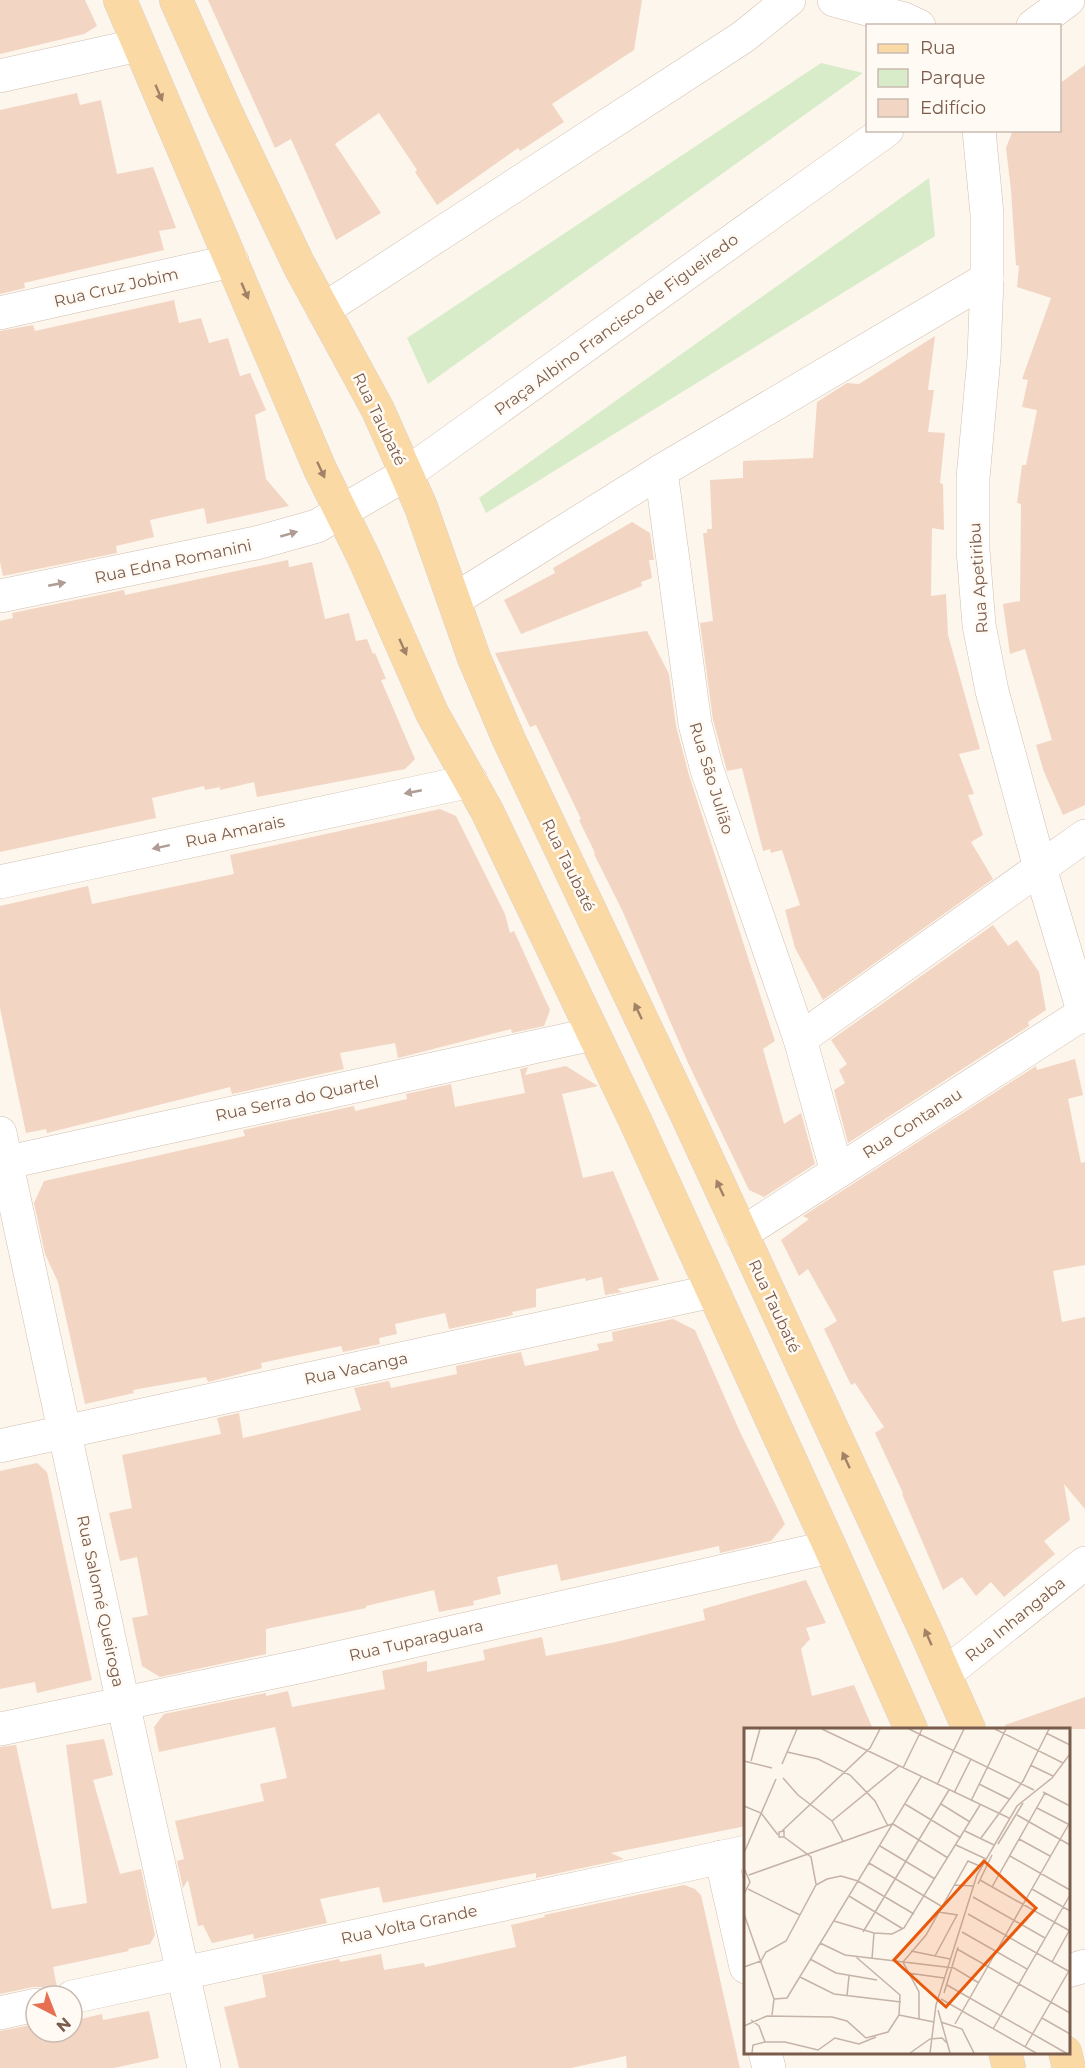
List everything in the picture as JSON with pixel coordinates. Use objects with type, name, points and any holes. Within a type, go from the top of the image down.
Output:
[{"type":"main road","points":[[120,0],[320,469],[432,713],[487,811],[594,1034],[830,1547],[911,1728]]},
{"type":"main road","name":"Rua Taubaté","points":[[176,0],[294,256],[378,410],[421,507],[474,658],[509,740],[588,903],[969,1728]]},
{"type":"main road","points":[[1005,2053],[1009,2068]]},
{"type":"main road","points":[[1065,2053],[1069,2068]]},
{"type":"street","points":[[323,310],[743,37],[789,0]]},
{"type":"street","points":[[834,0],[915,24]]},
{"type":"street","points":[[1036,24],[1068,0]]},
{"type":"street","points":[[0,76],[139,45]]},
{"type":"street","name":"Praça Albino Francisco de Figueiredo","points":[[341,511],[406,474],[884,132]]},
{"type":"street","name":"Rua Apetiribu","points":[[979,132],[986,202],[987,279],[984,357],[973,478],[973,550],[980,625],[992,691],[1040,868],[1084,1015]]},
{"type":"street","name":"Rua Cruz Jobim","points":[[0,313],[232,261]]},
{"type":"street","points":[[454,600],[661,471],[987,279]]},
{"type":"street","name":"Rua São Julião","points":[[661,471],[695,724],[707,770],[800,1040],[837,1172]]},
{"type":"street","name":"Rua Edna Romanini","points":[[0,596],[256,543],[317,526],[341,511]]},
{"type":"street","name":"Rua Amarais","points":[[0,882],[471,781]]},
{"type":"street","points":[[800,1040],[1085,836]]},
{"type":"street","name":"Rua Contanau","points":[[741,1234],[1084,1015]]},
{"type":"street","name":"Rua Serra do Quartel","points":[[2,1153],[594,1034]]},
{"type":"street","name":"Rua Salomé Queiroga","points":[[2,1153],[204,2068]]},
{"type":"street","name":"Rua Vacanga","points":[[0,1446],[713,1291]]},
{"type":"street","name":"Rua Tuparaguara","points":[[0,1729],[307,1665],[830,1547]]},
{"type":"street","name":"Rua Inhangaba","points":[[945,1674],[1085,1563]]},
{"type":"street","points":[[734,1855],[744,1948]]},
{"type":"street","name":"Rua Volta Grande","points":[[84,1994],[734,1855]]},
{"type":"street","points":[[1070,1970],[1085,1966]]},
{"type":"street","points":[[0,2013],[24,2008]]},
{"type":"street","points":[[765,2053],[769,2068]]},
{"type":"green space","points":[[821,63],[863,73],[428,384],[407,338]]},
{"type":"green space","points":[[929,178],[935,236],[486,513],[479,498]]},
{"type":"building","points":[[0,0],[85,0],[97,26],[84,34],[0,54]]},
{"type":"building","points":[[208,0],[642,0],[634,50],[552,104],[564,122],[520,151],[518,148],[437,205],[379,113],[335,144],[381,213],[336,240],[291,139],[275,148]]},
{"type":"building","points":[[1085,65],[1085,805],[1063,815],[1044,772],[1036,745],[1052,740],[1025,649],[1010,654],[1003,604],[1020,601],[1021,504],[1017,503],[1022,465],[1026,465],[1037,410],[1022,407],[1028,380],[1022,379],[1051,298],[1017,287],[1019,266],[1016,265],[1006,148],[1012,132],[1061,132],[1061,83]]},
{"type":"building","points":[[77,93],[80,105],[101,100],[117,174],[153,167],[176,228],[159,231],[164,250],[24,283],[25,288],[0,294],[0,110]]},
{"type":"building","points":[[174,300],[179,323],[201,318],[209,343],[228,338],[240,376],[250,373],[266,410],[255,415],[266,479],[289,506],[207,524],[204,508],[150,520],[154,537],[116,546],[117,553],[3,576],[0,562],[0,331],[33,325],[35,331]]},
{"type":"building","points":[[935,336],[928,390],[934,390],[928,432],[945,433],[940,483],[943,484],[944,530],[932,528],[931,596],[946,594],[948,635],[980,749],[959,754],[974,794],[968,795],[983,835],[971,842],[993,879],[823,1000],[795,948],[785,910],[800,905],[782,850],[771,853],[770,849],[763,851],[742,768],[727,771],[713,720],[700,623],[713,621],[703,533],[707,533],[707,529],[712,529],[710,480],[743,478],[743,461],[813,458],[817,402],[847,383],[859,384]]},
{"type":"building","points":[[632,522],[650,533],[654,560],[649,560],[652,578],[641,582],[642,586],[521,634],[504,600],[555,573],[553,568]]},
{"type":"building","points":[[288,560],[289,567],[312,562],[325,619],[349,613],[356,641],[367,639],[386,679],[381,680],[415,759],[405,769],[257,797],[254,782],[220,790],[220,787],[205,790],[204,786],[152,798],[156,818],[0,852],[0,621],[13,618],[12,613],[124,590],[125,595]]},
{"type":"building","points":[[647,631],[669,674],[676,726],[689,775],[775,1041],[763,1049],[784,1124],[801,1113],[815,1164],[764,1197],[749,1190],[689,1065],[622,910],[579,820],[581,819],[536,725],[530,727],[495,653]]},
{"type":"building","points":[[440,809],[456,816],[505,914],[510,933],[514,931],[550,1010],[544,1026],[512,1033],[511,1029],[398,1058],[395,1043],[340,1053],[344,1069],[232,1094],[230,1087],[47,1133],[46,1129],[26,1133],[0,1008],[0,906],[88,886],[92,904],[234,874],[230,855]]},
{"type":"building","points":[[993,925],[1008,946],[1017,940],[1039,972],[1046,1010],[1028,1022],[1029,1026],[848,1143],[834,1090],[845,1083],[839,1070],[847,1064],[831,1040]]},
{"type":"building","points":[[1075,1059],[1083,1095],[1068,1099],[1081,1163],[1085,1162],[1085,1265],[1053,1271],[1062,1322],[1085,1317],[1085,1509],[1064,1484],[1070,1520],[1044,1541],[1055,1554],[1004,1597],[991,1582],[976,1596],[962,1577],[943,1590],[903,1493],[875,1433],[884,1427],[855,1383],[851,1385],[824,1329],[837,1321],[808,1269],[799,1276],[781,1240],[809,1219],[803,1216],[1036,1066],[1037,1070]]},
{"type":"building","points":[[566,1066],[598,1086],[562,1094],[583,1178],[613,1171],[659,1280],[617,1289],[622,1292],[605,1295],[602,1277],[586,1281],[585,1278],[536,1289],[536,1307],[512,1312],[513,1315],[449,1329],[445,1313],[395,1324],[397,1334],[379,1338],[380,1344],[343,1352],[341,1346],[261,1363],[262,1368],[208,1382],[206,1377],[133,1390],[134,1393],[85,1404],[58,1282],[45,1254],[34,1203],[44,1181],[245,1136],[243,1130],[354,1106],[355,1111],[407,1099],[406,1094],[451,1084],[455,1107],[525,1093],[520,1069],[528,1067],[525,1075]]},
{"type":"building","points":[[673,1319],[695,1330],[740,1432],[785,1524],[771,1541],[720,1553],[719,1546],[561,1581],[557,1564],[497,1577],[501,1594],[473,1601],[474,1605],[439,1612],[434,1590],[366,1606],[366,1608],[266,1629],[266,1654],[160,1677],[142,1666],[132,1618],[148,1615],[137,1557],[120,1561],[109,1513],[132,1508],[122,1455],[221,1434],[217,1418],[239,1413],[243,1438],[361,1410],[354,1388],[389,1381],[391,1388],[457,1374],[456,1366],[521,1352],[525,1366],[549,1361],[599,1350],[597,1344],[613,1341],[612,1332]]},
{"type":"building","points":[[37,1463],[47,1472],[92,1680],[37,1693],[35,1682],[0,1689],[0,1471]]},
{"type":"building","points":[[806,1580],[826,1623],[806,1628],[810,1639],[801,1649],[812,1696],[854,1685],[873,1728],[744,1728],[744,1826],[611,1853],[624,1859],[536,1878],[536,1873],[383,1903],[379,1887],[320,1899],[327,1923],[254,1939],[253,1934],[212,1943],[203,1925],[198,1926],[188,1880],[183,1888],[177,1861],[184,1859],[175,1821],[264,1801],[260,1784],[287,1778],[275,1727],[159,1752],[154,1727],[164,1714],[266,1693],[266,1696],[288,1691],[292,1707],[385,1689],[382,1671],[427,1661],[427,1672],[485,1660],[483,1650],[542,1637],[546,1656],[616,1642],[705,1620],[703,1609]]},
{"type":"building","points":[[1085,1697],[1085,1729],[1006,1728],[1005,1725]]},
{"type":"building","points":[[104,1739],[113,1775],[93,1780],[120,1874],[141,1869],[155,1935],[150,1944],[128,1949],[129,1951],[53,1967],[56,1984],[24,1984],[24,1989],[0,1994],[0,1747],[16,1745],[52,1909],[87,1903],[66,1745]]},
{"type":"building","points":[[684,1885],[695,1889],[701,1895],[740,2068],[627,2068],[626,2056],[571,2068],[239,2068],[224,2007],[266,1997],[262,1975],[339,1959],[340,1962],[381,1954],[384,1970],[424,1963],[425,1967],[516,1947],[511,1925],[545,1917],[544,1915]]},
{"type":"building","points":[[149,2011],[159,2058],[114,2068],[0,2068],[0,2031],[24,2026],[24,2044],[84,2044],[84,2018],[102,2014],[103,2020]]}]
